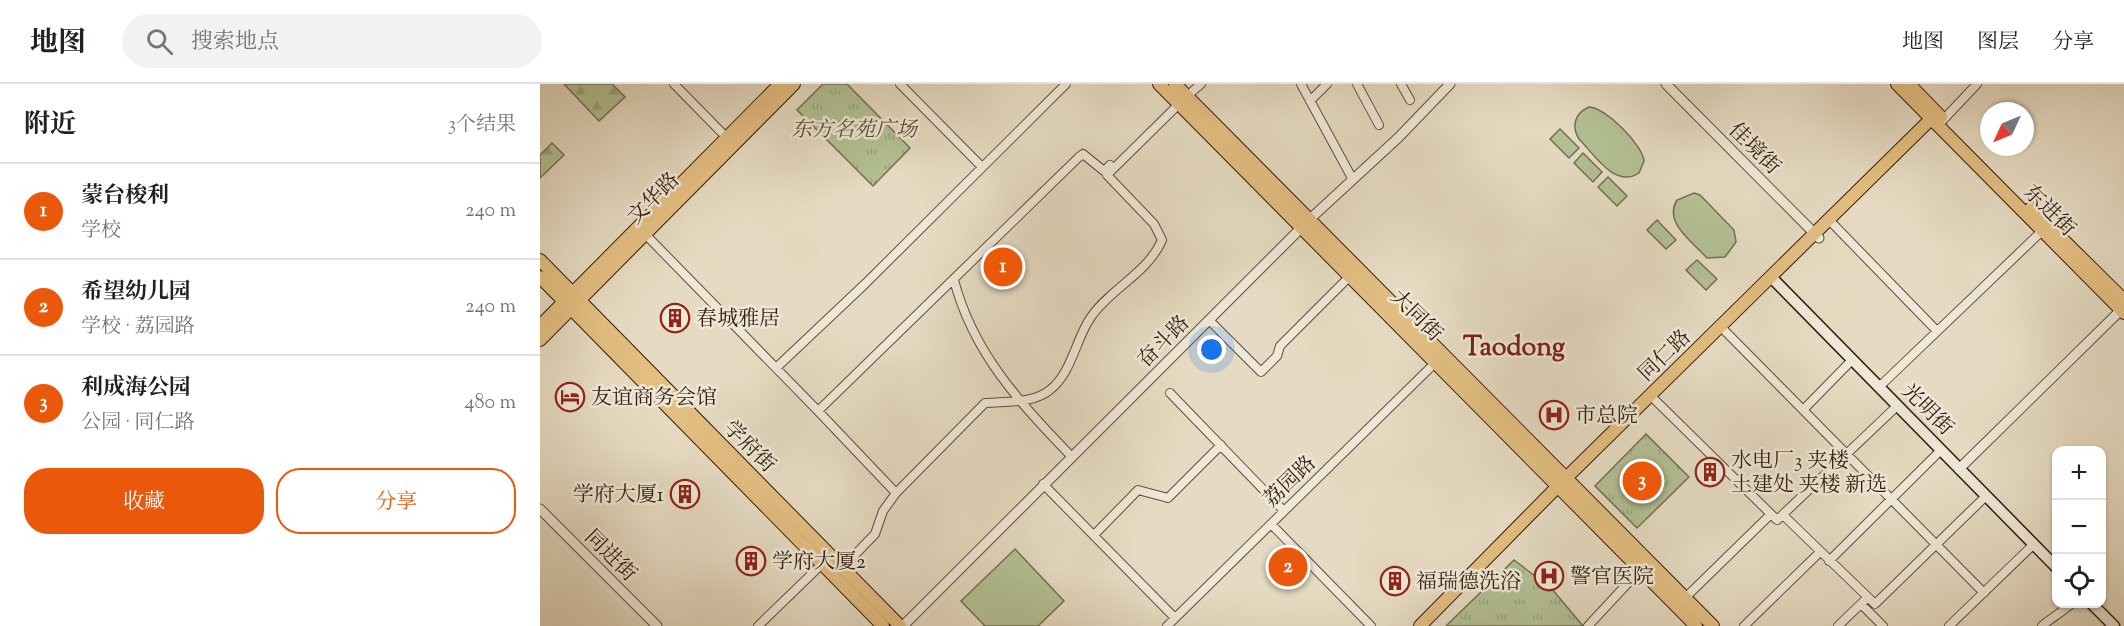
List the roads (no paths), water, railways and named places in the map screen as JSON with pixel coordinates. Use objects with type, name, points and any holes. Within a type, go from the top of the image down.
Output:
[{"type":"main road","name":"文华路","points":[[540,326],[572,301],[645,234],[780,84]]},
{"type":"main road","name":"文华路","points":[[540,340],[572,301],[731,141],[794,84]]},
{"type":"main road","name":"大同街","points":[[1159,84],[1181,100],[1306,223],[1565,485],[1696,626]]},
{"type":"main road","name":"大同街","points":[[1175,84],[1181,100]]},
{"type":"main road","name":"东进街","points":[[1897,84],[1937,118],[2123,307]]},
{"type":"main road","name":"东进街","points":[[1909,84],[1937,118],[2042,231],[2123,307]]},
{"type":"main road","name":"同仁路","points":[[1420,626],[1937,118]]},
{"type":"main road","name":"同仁路","points":[[1817,236],[1833,224],[1937,118]]},
{"type":"main road","name":"大同街","points":[[1306,223],[1350,276],[1436,362],[1713,626]]},
{"type":"main road","points":[[540,260],[572,301]]},
{"type":"main road","points":[[540,277],[572,301]]},
{"type":"main road","name":"同仁路","points":[[1428,626],[1565,485],[1725,331],[1773,279]]},
{"type":"main road","name":"光明街","points":[[1773,279],[2052,563]]},
{"type":"main road","name":"学府街","points":[[572,301],[883,626]]},
{"type":"main road","name":"学府街","points":[[572,301],[902,626]]},
{"type":"main road","points":[[2097,608],[2114,626]]},
{"type":"street","points":[[674,84],[731,141]]},
{"type":"street","points":[[900,84],[982,167]]},
{"type":"street","points":[[776,368],[866,284],[1066,84]]},
{"type":"street","points":[[818,411],[1078,157],[1083,154],[1104,171],[1201,84]]},
{"type":"street","points":[[1301,84],[1352,178]]},
{"type":"street","points":[[1310,101],[1327,84]]},
{"type":"street","points":[[1357,84],[1379,125]]},
{"type":"street","points":[[1401,84],[1410,100]]},
{"type":"street","name":"奋斗路","points":[[902,626],[1306,223],[1352,178],[1399,137],[1450,84]]},
{"type":"street","name":"佳境街","points":[[1666,84],[1817,236]]},
{"type":"street","points":[[1937,118],[1977,84]]},
{"type":"street","points":[[843,567],[875,534],[883,511],[896,493],[985,403],[1042,396],[1053,388],[1062,375],[1090,318],[1104,300],[1144,266],[1158,250],[1162,240],[1154,224],[1107,176],[1181,100]]},
{"type":"street","points":[[1833,224],[1937,331]]},
{"type":"street","points":[[1879,387],[2042,231]]},
{"type":"street","points":[[645,234],[896,493]]},
{"type":"street","points":[[1209,320],[1261,372],[1277,356],[1280,346],[1350,276]]},
{"type":"street","points":[[954,280],[960,301],[983,349],[1002,381],[1071,456]]},
{"type":"street","points":[[1959,469],[2123,307]]},
{"type":"street","points":[[1725,331],[1846,456],[1984,593]]},
{"type":"street","points":[[1803,410],[1852,360]]},
{"type":"street","name":"荔园路","points":[[1167,626],[1436,362]]},
{"type":"street","points":[[1170,393],[1284,511]]},
{"type":"street","points":[[1655,400],[1683,424],[1777,520],[1784,516],[1897,406]]},
{"type":"street","points":[[1094,535],[1138,490],[1167,498],[1221,445]]},
{"type":"street","points":[[1829,561],[1941,450]]},
{"type":"street","points":[[1043,484],[1175,618]]},
{"type":"street","points":[[1784,516],[1875,604],[1986,496]]},
{"type":"street","name":"同进街","points":[[540,509],[657,626]]},
{"type":"street","points":[[1685,598],[1771,514]]},
{"type":"street","points":[[1271,524],[1371,626]]},
{"type":"street","points":[[1949,626],[2034,544]]},
{"type":"street","points":[[1744,626],[1820,552]]},
{"type":"street","points":[[758,626],[822,564]]},
{"type":"street","points":[[1588,626],[1641,569]]},
{"type":"street","points":[[1838,626],[1867,598]]},
{"type":"street","points":[[1861,604],[1882,626]]},
{"type":"street","points":[[2042,626],[2056,618],[2066,608]]},
{"type":"place","name":"蒙台梭利","points":[[1003,267]]},
{"type":"place","name":"春城雅居","points":[[675,318]]},
{"type":"place","name":"友谊商务会馆","points":[[570,397]]},
{"type":"place","name":"市总院","points":[[1554,415]]},
{"type":"place","name":"水电厂3 夹楼 土建处 夹楼 新选","points":[[1710,472]]},
{"type":"place","name":"利成海公园","points":[[1642,481]]},
{"type":"place","name":"学府大厦1","points":[[685,494]]},
{"type":"place","name":"学府大厦2","points":[[751,561]]},
{"type":"place","name":"希望幼儿园","points":[[1288,567]]},
{"type":"place","name":"警官医院","points":[[1549,576]]},
{"type":"place","name":"福瑞德洗浴","points":[[1395,581]]},
{"type":"district","name":"Taodong","points":[[1514,346]]},
{"type":"park label","name":"东方名苑广场","points":[[854,129]]}]
